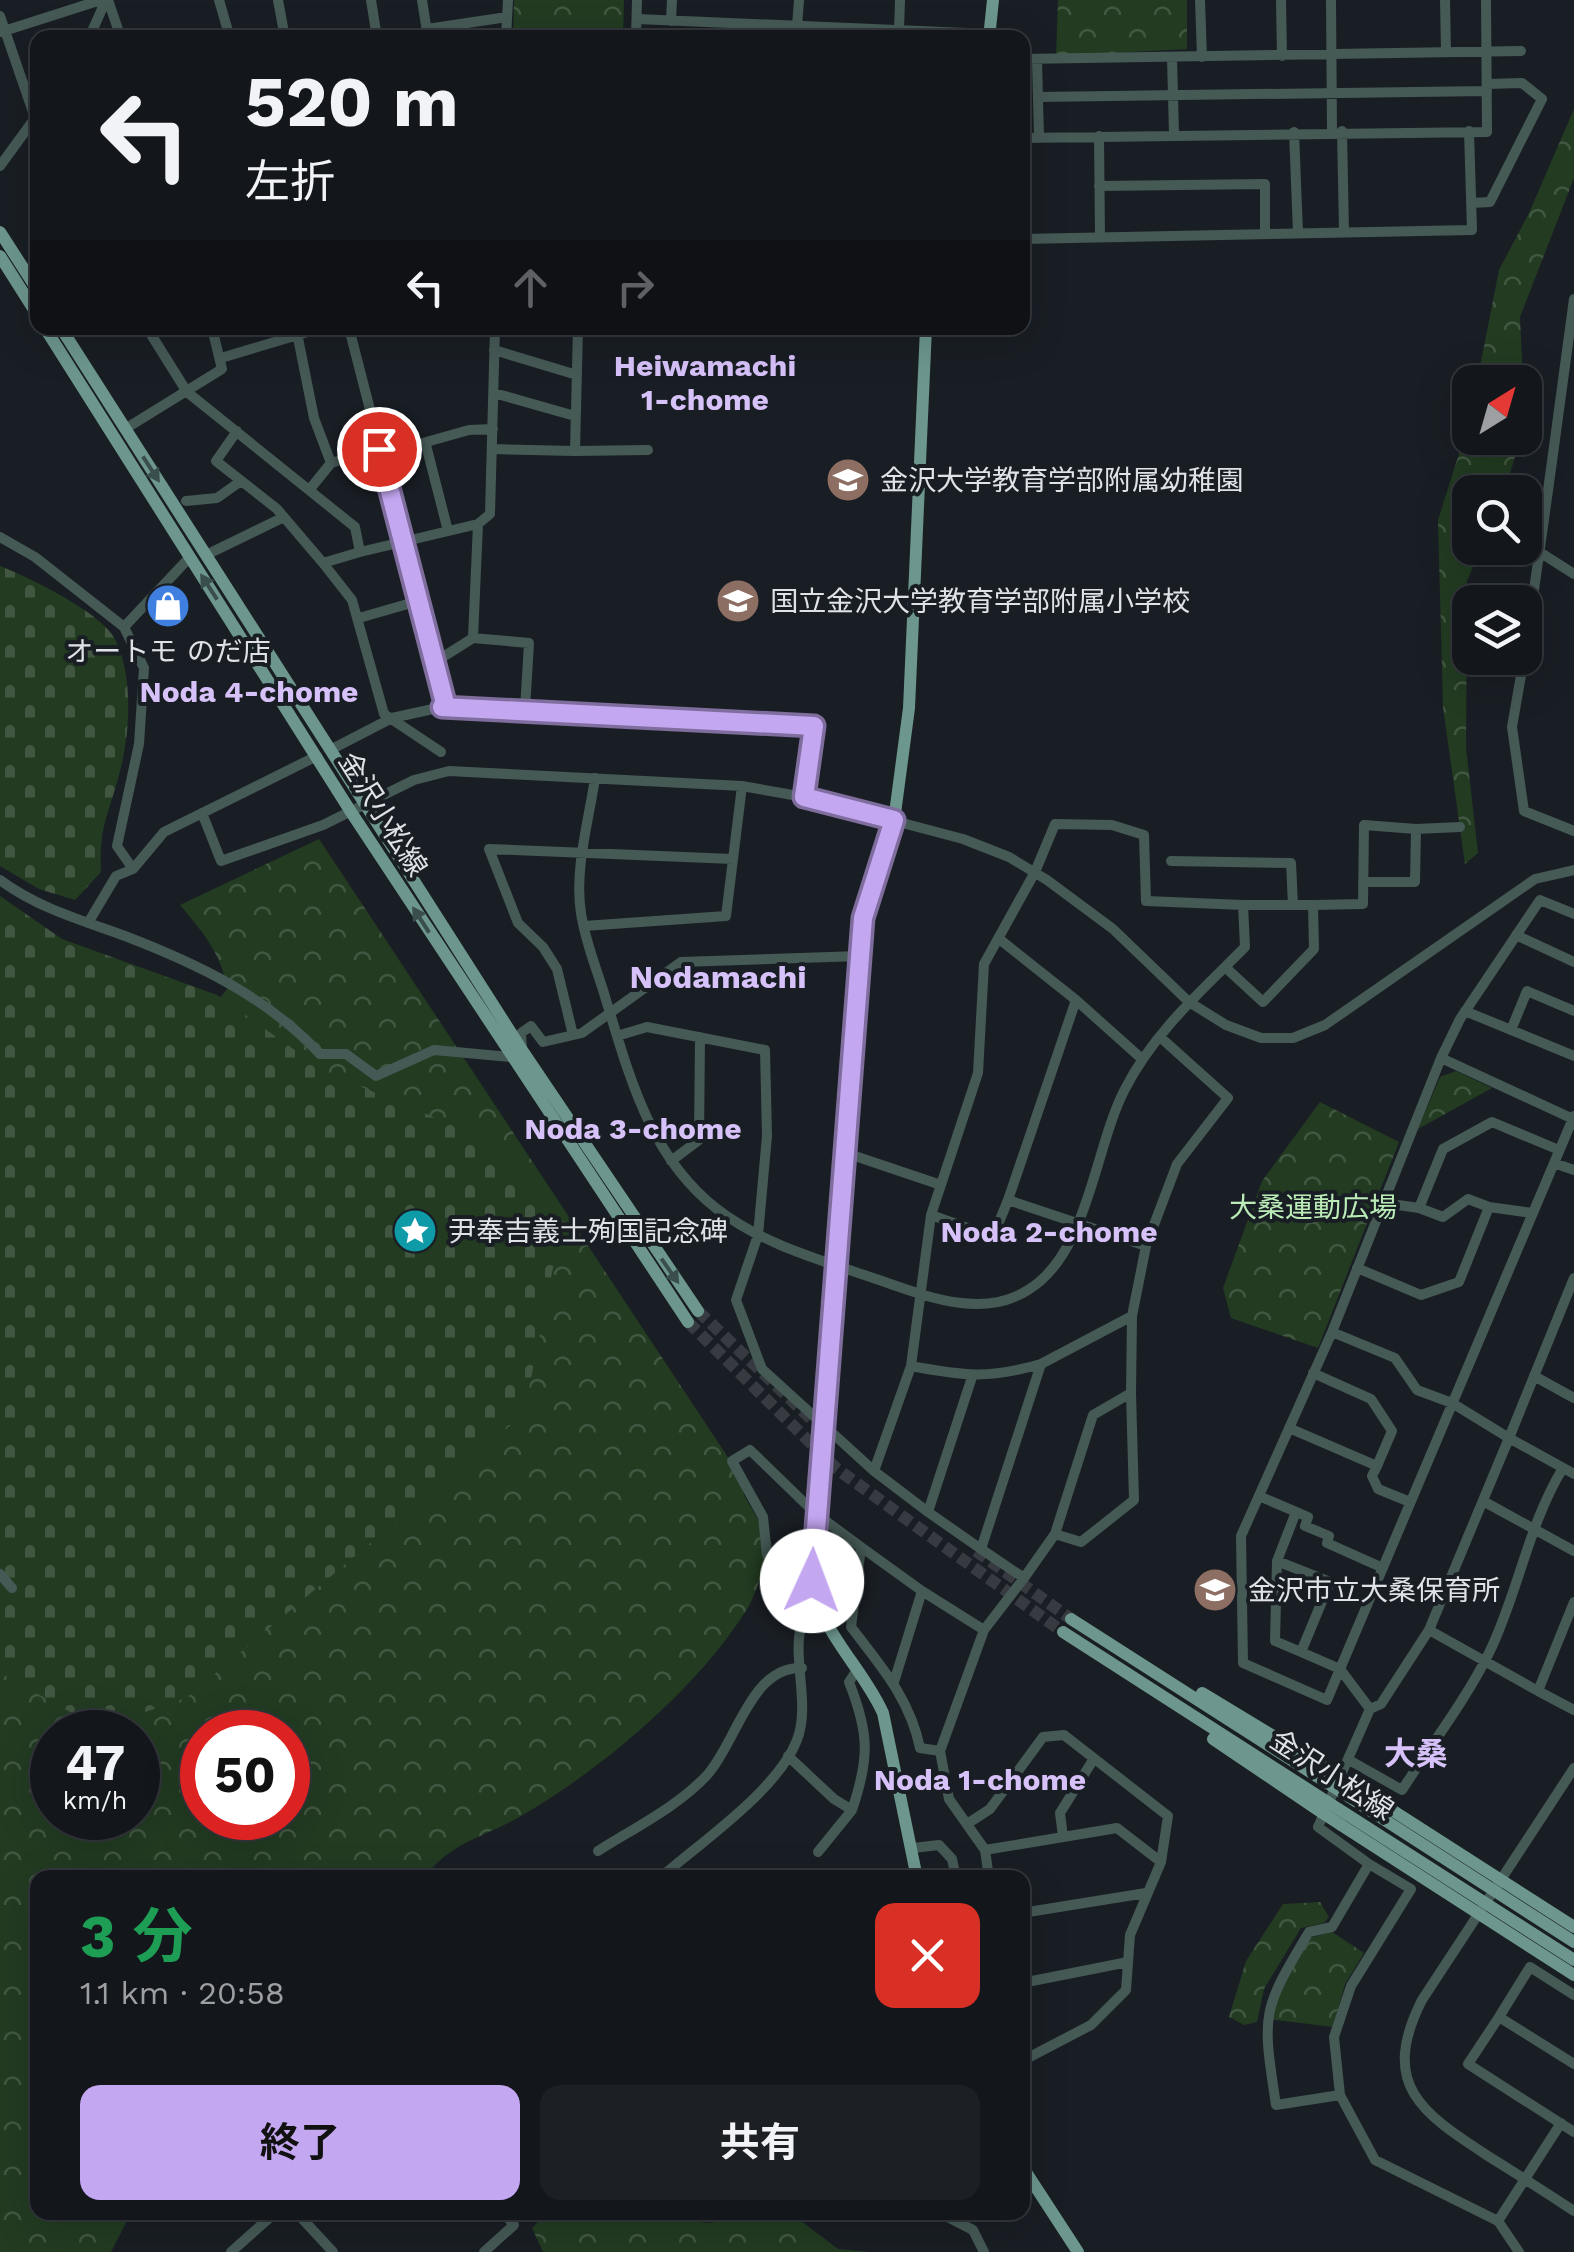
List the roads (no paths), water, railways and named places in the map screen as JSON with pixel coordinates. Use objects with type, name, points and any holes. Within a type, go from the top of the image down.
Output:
[{"type":"main road","points":[[990,30],[993,0]]},
{"type":"main road","points":[[0,232],[30,279]]},
{"type":"main road","points":[[0,256],[30,303]]},
{"type":"main road","name":"金沢小松線","points":[[49,335],[190,556],[323,753]]},
{"type":"main road","name":"金沢小松線","points":[[66,335],[206,555],[357,808],[516,1054],[693,1316]]},
{"type":"main road","points":[[916,1870],[883,1713],[828,1633],[816,1604],[813,1561],[860,956],[872,880],[894,820],[908,708],[926,335]]},
{"type":"main road","name":"金沢小松線","points":[[1574,1942],[1334,1780],[1124,1653],[1067,1625],[1102,1658],[1324,1807],[1574,1960]]},
{"type":"main road","points":[[1334,1780],[1356,1787],[1574,1926]]},
{"type":"main road","points":[[1324,1807],[1340,1824],[1574,1975]]},
{"type":"main road","points":[[1030,2178],[1078,2252]]},
{"type":"street","points":[[49,0],[54,16]]},
{"type":"street","points":[[2,32],[105,0]]},
{"type":"street","points":[[92,30],[105,0]]},
{"type":"street","points":[[105,0],[117,30]]},
{"type":"street","points":[[219,0],[228,30]]},
{"type":"street","points":[[278,0],[284,30]]},
{"type":"street","points":[[371,0],[376,30]]},
{"type":"street","points":[[422,0],[427,30]]},
{"type":"street","points":[[506,30],[508,0]]},
{"type":"street","points":[[636,30],[637,0]]},
{"type":"street","points":[[671,21],[672,0]]},
{"type":"street","points":[[797,26],[798,0]]},
{"type":"street","points":[[899,30],[900,0]]},
{"type":"street","points":[[1200,0],[1202,56]]},
{"type":"street","points":[[1281,0],[1282,56]]},
{"type":"street","points":[[1331,0],[1331,96],[1344,232]]},
{"type":"street","points":[[1445,0],[1446,51]]},
{"type":"street","points":[[1030,138],[1487,132],[1486,0]]},
{"type":"street","points":[[0,16],[2,32],[30,102]]},
{"type":"street","points":[[442,30],[507,17]]},
{"type":"street","points":[[636,20],[835,30]]},
{"type":"street","points":[[1030,60],[1522,51]]},
{"type":"street","points":[[1172,58],[1174,134]]},
{"type":"street","points":[[1037,60],[1039,138]]},
{"type":"street","points":[[1038,97],[1331,96],[1487,88],[1522,82],[1542,99],[1490,202],[1471,202]]},
{"type":"street","points":[[0,166],[30,125]]},
{"type":"street","points":[[1294,132],[1298,234]]},
{"type":"street","points":[[1030,239],[1472,230],[1470,132]]},
{"type":"street","points":[[1099,136],[1100,237]]},
{"type":"street","points":[[1100,186],[1264,184],[1265,234]]},
{"type":"street","points":[[1542,548],[1569,378],[1574,298]]},
{"type":"street","points":[[151,335],[187,392],[356,527],[360,552]]},
{"type":"street","points":[[126,429],[222,370],[214,335]]},
{"type":"street","points":[[221,358],[283,335]]},
{"type":"street","points":[[298,335],[314,418],[331,463]]},
{"type":"street","points":[[351,335],[435,662],[442,707]]},
{"type":"street","points":[[323,563],[478,524],[490,514],[495,335]]},
{"type":"street","points":[[575,451],[578,335]]},
{"type":"street","points":[[494,350],[577,375]]},
{"type":"street","points":[[494,393],[576,416]]},
{"type":"street","points":[[310,489],[331,463],[426,444],[469,430],[493,429]]},
{"type":"street","points":[[237,431],[216,460],[284,516],[352,600],[384,714],[441,752]]},
{"type":"street","points":[[426,444],[448,532]]},
{"type":"street","points":[[492,449],[648,450]]},
{"type":"street","points":[[186,501],[217,498],[241,480]]},
{"type":"street","points":[[206,555],[284,516]]},
{"type":"street","points":[[473,638],[478,524]]},
{"type":"street","points":[[0,537],[34,557],[124,627],[144,668],[139,744],[117,846],[133,869]]},
{"type":"street","points":[[1542,555],[1574,574]]},
{"type":"street","points":[[124,627],[190,556]]},
{"type":"street","points":[[359,618],[418,601]]},
{"type":"street","points":[[435,662],[473,638],[529,643],[525,709]]},
{"type":"street","points":[[1521,675],[1512,727],[1524,812],[1574,831]]},
{"type":"street","points":[[88,923],[116,876],[133,869],[164,832],[392,718],[442,707],[814,726],[804,797]]},
{"type":"street","points":[[202,813],[221,861],[357,808],[414,780],[449,771],[742,786],[804,797],[963,839],[1035,872],[1101,920],[1189,1002],[1226,1026],[1260,1038],[1292,1038],[1325,1025],[1535,879],[1574,870]]},
{"type":"street","points":[[596,778],[580,884],[584,926],[642,1110],[671,1161],[702,1197],[758,1235],[918,1294],[972,1304],[1000,1302],[1027,1292],[1046,1277],[1064,1252],[1122,1093],[1142,1059],[1189,1002],[1244,946],[1243,906]]},
{"type":"street","points":[[584,926],[726,916],[742,786]]},
{"type":"street","points":[[874,1471],[911,1366],[931,1215],[978,1073],[984,964],[1035,872],[1055,824],[1112,825],[1144,835],[1146,901],[1243,906],[1363,904],[1364,825],[1460,827]]},
{"type":"street","points":[[1363,882],[1416,882],[1416,829]]},
{"type":"street","points":[[573,1035],[557,969],[543,947],[518,923],[489,849],[732,859]]},
{"type":"street","points":[[1171,861],[1291,863],[1293,905]]},
{"type":"street","points":[[0,880],[34,902],[208,971],[252,995],[320,1054],[346,1054],[376,1076],[434,1050],[516,1054],[521,1033],[531,1026],[543,1042],[573,1035],[681,962],[860,956]]},
{"type":"street","points":[[1442,1058],[1573,1118],[1327,1700],[1243,1663],[1239,1548],[1258,1496],[1332,1332],[1442,1058],[1465,1011],[1540,900],[1574,914]]},
{"type":"street","points":[[1225,967],[1263,1002],[1314,948],[1313,905]]},
{"type":"street","points":[[1516,935],[1574,962]]},
{"type":"street","points":[[998,938],[1142,1059]]},
{"type":"street","points":[[1511,1030],[1527,992],[1574,1010]]},
{"type":"street","points":[[931,1215],[993,1237],[1076,1000]]},
{"type":"street","points":[[1465,1011],[1574,1056]]},
{"type":"street","points":[[617,1036],[648,1027],[765,1050],[767,1136],[758,1235],[736,1300],[762,1369],[822,1428],[874,1471],[1024,1578]]},
{"type":"street","points":[[671,1161],[699,1140],[700,1037]]},
{"type":"street","points":[[1055,1534],[1081,1542],[1134,1500],[1132,1316],[1146,1246],[1176,1164],[1228,1098],[1160,1037]]},
{"type":"street","points":[[1419,1208],[1443,1149],[1492,1122],[1559,1150]]},
{"type":"street","points":[[844,1152],[941,1185]]},
{"type":"street","points":[[1554,1163],[1574,1170]]},
{"type":"street","points":[[1384,1202],[1443,1216],[1468,1199],[1489,1207],[1532,1213]]},
{"type":"street","points":[[1008,1200],[1146,1246]]},
{"type":"street","points":[[1358,1268],[1420,1295],[1458,1282],[1489,1207]]},
{"type":"street","points":[[1518,2252],[1498,2222],[1375,2160],[1340,2095],[1334,2037],[1346,2003],[1410,1889],[1318,1827],[1370,1709],[1381,1704],[1429,1630],[1574,1278]]},
{"type":"street","points":[[911,1366],[972,1377],[998,1376],[1041,1364],[1132,1316]]},
{"type":"street","points":[[1332,1332],[1394,1358],[1417,1390],[1452,1402],[1569,1471],[1535,1528],[1520,1580],[1485,1660],[1402,1790],[1349,1760]]},
{"type":"street","points":[[981,1549],[1041,1364]]},
{"type":"street","points":[[1314,1373],[1371,1399],[1392,1431],[1372,1476],[1378,1489],[1410,1502]]},
{"type":"street","points":[[1534,1376],[1574,1398]]},
{"type":"street","points":[[928,1512],[972,1377]]},
{"type":"street","points":[[988,1870],[985,1850],[948,1799],[940,1751],[984,1630],[1055,1534],[1093,1416],[1131,1394]]},
{"type":"street","points":[[1289,1428],[1377,1466]]},
{"type":"street","points":[[813,1561],[766,1555],[763,1518],[732,1461],[750,1450],[815,1513],[922,1591],[984,1630]]},
{"type":"street","points":[[1258,1496],[1308,1517],[1305,1526],[1329,1536],[1326,1543],[1382,1568]]},
{"type":"street","points":[[1483,1500],[1574,1552]]},
{"type":"street","points":[[1296,1512],[1277,1562],[1275,1641],[1340,1669],[1370,1709]]},
{"type":"street","points":[[861,1547],[851,1628],[894,1682],[914,1720],[920,1748],[940,1751]]},
{"type":"street","points":[[1277,1562],[1330,1582],[1301,1652]]},
{"type":"street","points":[[0,1574],[12,1588]]},
{"type":"street","points":[[894,1682],[922,1591]]},
{"type":"street","points":[[1538,1691],[1574,1602]]},
{"type":"street","points":[[669,1870],[771,1779],[798,1738],[802,1622],[816,1604]]},
{"type":"street","points":[[1429,1630],[1574,1710]]},
{"type":"street","points":[[598,1851],[662,1810],[708,1774],[765,1682],[785,1667],[802,1668]]},
{"type":"street","points":[[818,1852],[852,1810],[868,1743],[864,1718],[850,1682],[857,1670]]},
{"type":"street","points":[[967,1824],[990,1809],[1043,1737],[1064,1735],[1168,1816],[1161,1862],[1130,1935],[1126,1990],[1091,2025],[1030,2058]]},
{"type":"street","points":[[788,1756],[834,1800],[852,1810]]},
{"type":"street","points":[[1063,1836],[1060,1813],[1093,1760]]},
{"type":"street","points":[[1574,1768],[1422,2000],[1407,2035],[1405,2061],[1410,2084],[1428,2116],[1574,2211]]},
{"type":"street","points":[[985,1850],[1117,1828],[1161,1862]]},
{"type":"street","points":[[913,1848],[939,1845],[952,1859],[954,1870]]},
{"type":"street","points":[[1340,2095],[1276,2105],[1264,2030],[1271,1994],[1309,1932],[1332,1927],[1368,1864]]},
{"type":"street","points":[[1030,1912],[1146,1893]]},
{"type":"street","points":[[1030,1981],[1128,1962]]},
{"type":"street","points":[[1574,1995],[1530,1967],[1468,2064],[1574,2132]]},
{"type":"street","points":[[1499,2016],[1574,2064]]},
{"type":"street","points":[[1498,2222],[1560,2123]]},
{"type":"street","points":[[231,2252],[267,2220]]},
{"type":"street","points":[[303,2220],[333,2252]]},
{"type":"street","points":[[484,2252],[514,2226],[509,2220]]},
{"type":"street","points":[[954,2220],[974,2230],[984,2252]]},
{"type":"tunnel","points":[[698,1311],[830,1437]]},
{"type":"tunnel","points":[[688,1322],[837,1469],[1063,1632]]},
{"type":"tunnel","points":[[976,1551],[1071,1619]]},
{"type":"place","name":"金沢大学教育学部附属幼稚園","points":[[848,480]]},
{"type":"place","name":"国立金沢大学教育学部附属小学校","points":[[738,601]]},
{"type":"place","name":"オートモ のだ店","points":[[168,606]]},
{"type":"place","name":"尹奉吉義士殉国記念碑","points":[[415,1231]]},
{"type":"place","name":"金沢市立大桑保育所","points":[[1215,1590]]},
{"type":"district","name":"Heiwamachi 1-chome","points":[[705,382]]},
{"type":"district","name":"Noda 4-chome","points":[[249,691]]},
{"type":"district","name":"Nodamachi","points":[[718,977]]},
{"type":"district","name":"Noda 3-chome","points":[[633,1128]]},
{"type":"district","name":"Noda 2-chome","points":[[1049,1231]]},
{"type":"district","name":"大桑","points":[[1416,1754]]},
{"type":"district","name":"Noda 1-chome","points":[[980,1779]]},
{"type":"park label","name":"大桑運動広場","points":[[1313,1207]]}]
